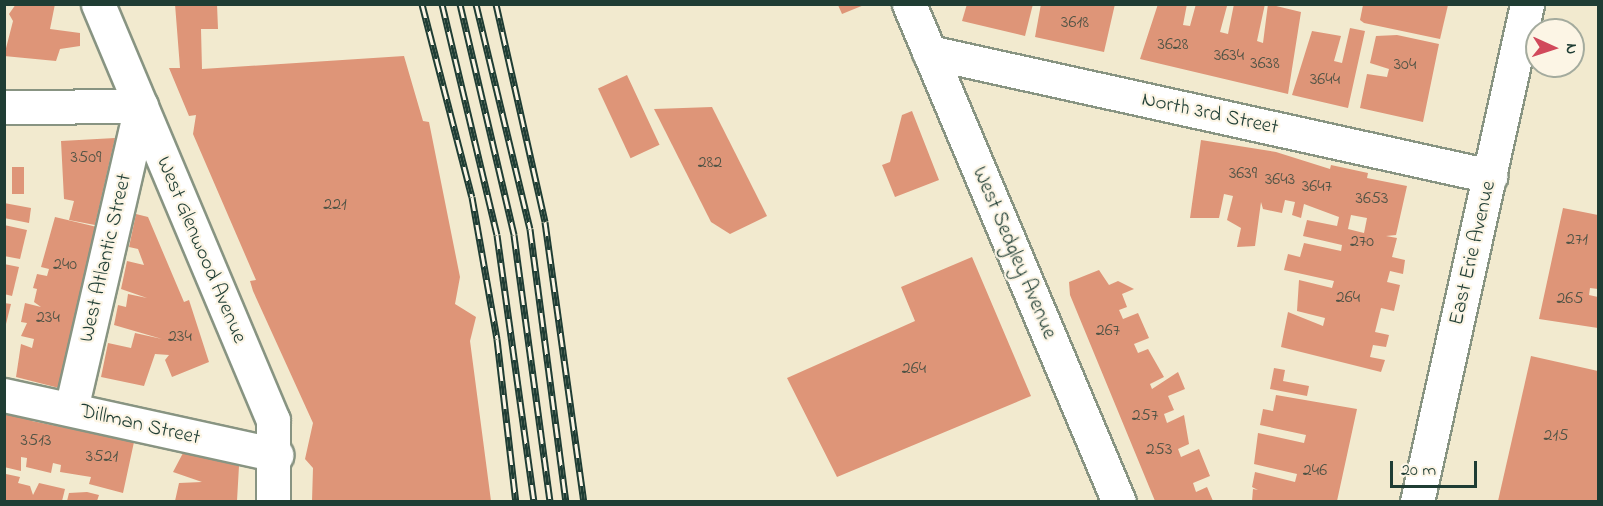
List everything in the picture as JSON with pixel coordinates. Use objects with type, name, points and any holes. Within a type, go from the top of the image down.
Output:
[{"type":"street","name":"West Glenwood Avenue","points":[[98,4],[273,420],[276,455],[273,501]]},
{"type":"street","name":"West Sedgley Avenue","points":[[909,4],[1119,501]]},
{"type":"street","name":"East Erie Avenue","points":[[1417,501],[1527,4]]},
{"type":"street","name":"North 3rd Street","points":[[929,52],[1490,176]]},
{"type":"street","points":[[4,107],[141,106]]},
{"type":"street","name":"West Atlantic Street","points":[[71,409],[141,106]]},
{"type":"street","name":"Dillman Street","points":[[4,395],[276,455]]},
{"type":"building","points":[[16,4],[55,4],[50,29],[80,33],[80,46],[60,49],[56,61],[4,56],[13,21],[9,14]]},
{"type":"building","points":[[175,4],[217,4],[218,29],[201,29],[202,69],[404,56],[423,121],[429,122],[460,277],[455,304],[476,317],[470,341],[491,501],[312,501],[313,468],[305,459],[313,423],[253,291],[250,281],[256,280],[193,134],[196,115],[189,116],[169,68],[180,68]]},
{"type":"building","points":[[967,4],[1033,4],[1025,36],[962,21]]},
{"type":"building","points":[[1041,4],[1115,4],[1104,52],[1035,37]]},
{"type":"building","points":[[1158,4],[1187,4],[1183,25],[1190,26],[1196,4],[1227,6],[1220,32],[1228,34],[1234,4],[1265,4],[1257,41],[1263,43],[1268,4],[1301,12],[1288,94],[1140,59]]},
{"type":"building","points":[[838,5],[864,5],[842,14]]},
{"type":"building","points":[[1363,5],[1448,5],[1440,39],[1364,23],[1360,20]]},
{"type":"building","points":[[1350,28],[1365,31],[1348,108],[1292,95],[1312,31],[1341,36],[1334,61],[1342,63]]},
{"type":"building","points":[[1397,35],[1439,44],[1423,122],[1360,108],[1367,74],[1387,77],[1389,69],[1370,63],[1376,36]]},
{"type":"building","points":[[627,75],[660,145],[631,158],[598,89]]},
{"type":"building","points":[[712,107],[767,216],[730,234],[711,222],[654,109]]},
{"type":"building","points":[[912,111],[939,180],[895,197],[882,165],[890,162],[902,115]]},
{"type":"building","points":[[115,138],[95,225],[69,220],[74,201],[64,199],[61,141]]},
{"type":"building","points":[[1201,140],[1276,152],[1330,169],[1331,165],[1368,173],[1367,178],[1407,186],[1396,235],[1386,236],[1397,238],[1392,257],[1405,260],[1403,274],[1390,271],[1387,282],[1400,285],[1394,311],[1381,308],[1375,332],[1389,335],[1386,347],[1373,345],[1370,357],[1385,360],[1381,372],[1281,347],[1288,312],[1323,326],[1325,318],[1297,311],[1299,280],[1332,288],[1334,281],[1284,270],[1288,254],[1300,257],[1304,243],[1341,251],[1342,245],[1303,236],[1307,220],[1337,226],[1339,217],[1304,204],[1301,218],[1292,215],[1295,202],[1285,200],[1282,213],[1263,209],[1261,202],[1255,246],[1237,247],[1241,228],[1227,220],[1233,196],[1224,194],[1219,218],[1190,218]],"holes":[[[1351,215],[1367,218],[1364,233],[1348,229]]]},
{"type":"building","points":[[12,167],[24,167],[24,194],[12,194]]},
{"type":"building","points":[[4,203],[31,208],[29,223],[4,218]]},
{"type":"building","points":[[1563,208],[1598,215],[1598,289],[1590,288],[1589,295],[1598,297],[1598,328],[1539,319]]},
{"type":"building","points":[[136,214],[148,217],[184,302],[189,300],[209,362],[172,377],[165,360],[169,355],[155,354],[144,386],[101,377],[108,343],[131,348],[135,333],[162,339],[114,325],[118,305],[126,307],[128,294],[147,298],[121,289],[127,261],[144,265],[138,249],[129,247]]},
{"type":"building","points":[[55,217],[97,227],[59,388],[16,377],[21,344],[32,348],[34,339],[21,336],[27,323],[21,322],[25,303],[41,307],[34,302],[37,289],[33,288],[37,274],[47,276],[49,269],[41,267]]},
{"type":"building","points":[[4,225],[27,230],[20,259],[4,256]]},
{"type":"building","points":[[972,257],[1031,396],[837,477],[787,378],[915,321],[901,287]]},
{"type":"building","points":[[4,264],[19,267],[12,296],[4,294]]},
{"type":"building","points":[[1099,270],[1109,285],[1118,281],[1134,289],[1122,294],[1127,307],[1119,310],[1123,319],[1138,313],[1149,338],[1134,344],[1138,353],[1148,349],[1164,377],[1150,384],[1152,389],[1178,372],[1185,389],[1168,396],[1174,410],[1164,414],[1167,423],[1184,415],[1189,444],[1178,449],[1181,457],[1199,449],[1210,476],[1193,483],[1196,492],[1207,487],[1213,501],[1155,501],[1070,295],[1069,282]]},
{"type":"building","points":[[4,303],[11,304],[5,328],[4,328]]},
{"type":"building","points":[[1531,356],[1598,371],[1598,501],[1498,501]]},
{"type":"building","points":[[1274,368],[1285,370],[1283,381],[1309,386],[1307,396],[1270,389]]},
{"type":"building","points":[[1276,395],[1357,409],[1337,501],[1252,501],[1253,489],[1258,490],[1252,487],[1255,472],[1295,482],[1297,474],[1254,464],[1258,433],[1304,443],[1306,435],[1260,425],[1263,409],[1273,411]]},
{"type":"building","points":[[4,409],[33,416],[32,421],[134,442],[123,493],[89,484],[91,477],[60,472],[61,465],[53,463],[51,473],[26,467],[27,458],[21,457],[21,471],[4,467]]},
{"type":"building","points":[[183,453],[239,466],[237,501],[175,501],[179,483],[202,482],[173,472]]},
{"type":"building","points":[[6,474],[20,477],[18,483],[30,486],[33,495],[39,483],[65,489],[62,501],[4,501]]},
{"type":"building","points":[[87,492],[99,495],[97,501],[67,501],[69,493]]},
{"type":"railway","points":[[422,4],[472,197],[497,339],[516,502]]},
{"type":"railway","points":[[442,4],[497,235],[534,502]]},
{"type":"railway","points":[[460,4],[514,235],[550,502]]},
{"type":"railway","points":[[476,4],[530,229],[566,502]]},
{"type":"railway","points":[[496,4],[545,222],[584,502]]}]
